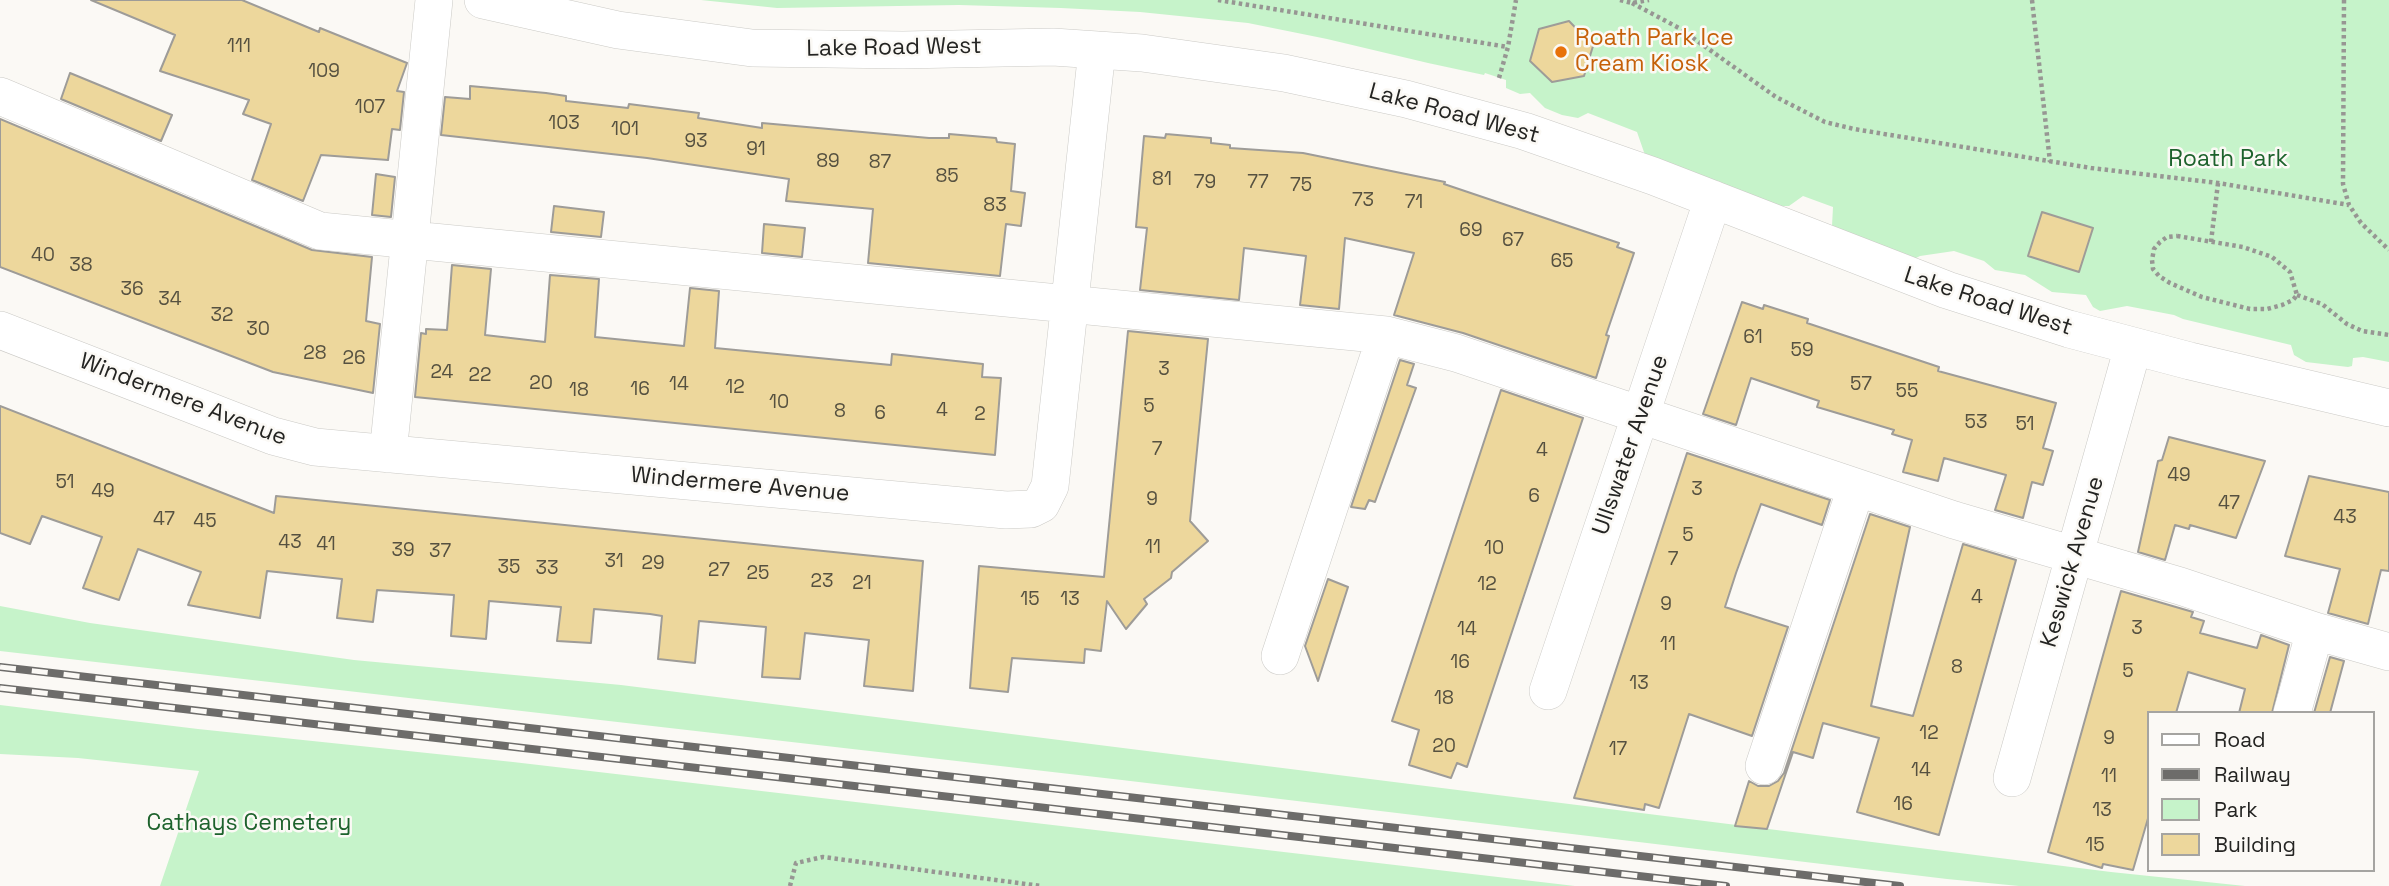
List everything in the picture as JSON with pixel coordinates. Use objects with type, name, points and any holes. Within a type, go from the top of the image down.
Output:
[{"type":"street","points":[[388,454],[434,0]]},
{"type":"street","name":"Lake Road West","points":[[483,0],[618,30],[752,48],[903,50],[1042,47],[1097,50],[1242,66],[1406,99],[1524,131],[1713,199],[1957,294],[2068,329],[2389,408]]},
{"type":"street","name":"Windermere Avenue","points":[[0,330],[273,436],[315,447],[1006,510],[1031,509],[1041,504],[1050,486],[1097,50]]},
{"type":"street","points":[[0,96],[320,232],[1386,335],[1456,353],[1856,488],[2389,652]]},
{"type":"street","name":"Ullswater Avenue","points":[[1548,691],[1713,199]]},
{"type":"street","points":[[1280,656],[1386,335]]},
{"type":"street","name":"Keswick Avenue","points":[[2012,778],[2133,346]]},
{"type":"street","points":[[1764,766],[1856,488]]},
{"type":"street","points":[[2293,711],[2315,631]]},
{"type":"path","points":[[1218,0],[1508,47]]},
{"type":"path","points":[[1499,78],[1508,47],[1516,0]]},
{"type":"path","points":[[1620,0],[1632,3],[1679,28],[1776,97],[1825,122],[2050,162],[2218,183],[2348,205]]},
{"type":"path","points":[[1632,3],[1649,0]]},
{"type":"path","points":[[2032,0],[2050,162]]},
{"type":"path","points":[[2344,0],[2343,184],[2348,205],[2361,223],[2389,250]]},
{"type":"path","points":[[2211,242],[2218,183]]},
{"type":"path","points":[[2177,236],[2243,247],[2273,257],[2290,272],[2297,295],[2282,305],[2267,309],[2250,309],[2187,292],[2159,276],[2153,269],[2154,249],[2167,237],[2177,236]]},
{"type":"path","points":[[2297,295],[2322,304],[2347,324],[2362,331],[2389,335]]},
{"type":"path","points":[[790,886],[796,863],[823,857],[1041,886]]},
{"type":"green space","name":"Roath Park","points":[[701,0],[2389,0],[2389,362],[2353,358],[2352,366],[2348,367],[2306,362],[2294,355],[2291,345],[2174,315],[2127,306],[2100,311],[2093,307],[2086,295],[2052,292],[2025,275],[1995,270],[1984,261],[1954,251],[1920,256],[1904,264],[1832,226],[1833,207],[1803,196],[1789,206],[1768,206],[1645,155],[1637,132],[1588,113],[1578,118],[1562,115],[1545,108],[1530,93],[1520,94],[1506,88],[1506,80],[1485,73],[1484,75],[1428,63],[1327,39],[1248,23],[1140,12],[959,5],[777,8]]},
{"type":"green space","points":[[0,606],[90,623],[354,660],[621,685],[2111,872],[2245,886],[2019,886],[1947,879],[1122,780],[0,651]]},
{"type":"green space","name":"Cathays Cemetery","points":[[0,705],[1575,886],[160,886],[199,771],[78,758],[0,754]]},
{"type":"building","points":[[91,0],[242,0],[319,32],[320,28],[407,63],[397,91],[404,92],[400,130],[392,129],[388,160],[321,155],[303,201],[252,180],[271,124],[243,114],[249,100],[160,71],[175,35]]},
{"type":"building","points":[[1569,21],[1593,46],[1584,76],[1552,82],[1530,61],[1539,29]]},
{"type":"building","points":[[70,73],[172,115],[161,141],[61,99]]},
{"type":"building","points":[[470,86],[566,96],[566,101],[628,108],[629,104],[699,113],[698,118],[762,128],[762,123],[929,138],[949,138],[949,134],[996,138],[997,142],[1015,144],[1011,191],[1025,193],[1021,226],[1006,224],[1000,276],[868,263],[873,209],[786,201],[789,179],[647,158],[441,135],[445,97],[470,99]]},
{"type":"building","points":[[0,119],[312,250],[372,257],[366,321],[380,324],[373,393],[273,372],[0,267]]},
{"type":"building","points":[[1166,134],[1211,138],[1211,143],[1230,145],[1230,148],[1303,153],[1445,182],[1444,184],[1619,243],[1617,247],[1634,253],[1606,335],[1609,336],[1596,378],[1463,333],[1394,315],[1414,253],[1345,238],[1339,309],[1300,305],[1306,256],[1244,248],[1239,300],[1140,290],[1147,228],[1136,227],[1144,136],[1165,138]]},
{"type":"building","points":[[376,174],[395,177],[391,217],[372,215]]},
{"type":"building","points":[[554,206],[604,212],[601,237],[551,232]]},
{"type":"building","points":[[2042,212],[2093,228],[2079,272],[2028,256]]},
{"type":"building","points":[[764,224],[805,228],[802,257],[762,253]]},
{"type":"building","points":[[452,265],[491,269],[485,335],[545,342],[550,275],[599,279],[595,337],[684,346],[690,288],[719,291],[715,348],[891,365],[892,354],[983,364],[982,377],[1001,378],[995,455],[415,397],[421,333],[426,334],[426,329],[447,330]]},
{"type":"building","points":[[1742,302],[1763,309],[1764,305],[1808,319],[1807,323],[1939,367],[1938,371],[2056,403],[2043,448],[2053,451],[2043,485],[2032,482],[2023,518],[1995,510],[2006,475],[1944,458],[1938,481],[1903,472],[1912,440],[1892,434],[1894,430],[1817,407],[1819,401],[1751,378],[1736,425],[1703,414]]},
{"type":"building","points":[[1128,331],[1208,339],[1190,521],[1208,541],[1172,572],[1171,578],[1144,599],[1147,604],[1126,629],[1107,601],[1101,651],[1085,649],[1084,663],[1012,658],[1008,692],[970,688],[979,566],[1104,577]]},
{"type":"building","points":[[1400,360],[1414,364],[1407,385],[1416,388],[1375,502],[1369,500],[1365,509],[1351,507]]},
{"type":"building","points":[[1501,390],[1583,418],[1467,767],[1457,763],[1451,778],[1409,765],[1419,730],[1392,721]]},
{"type":"building","points":[[0,406],[274,513],[276,496],[923,561],[913,691],[864,686],[869,640],[805,633],[800,679],[762,677],[766,627],[699,621],[695,663],[658,659],[662,616],[650,614],[594,609],[591,643],[557,641],[561,607],[489,601],[486,639],[451,636],[454,595],[377,590],[373,622],[337,618],[342,579],[267,571],[260,618],[188,605],[201,572],[138,549],[119,600],[83,588],[102,537],[42,516],[30,544],[0,533]]},
{"type":"building","points":[[2169,437],[2265,461],[2236,538],[2190,525],[2189,529],[2175,525],[2165,560],[2138,552],[2158,461],[2162,460]]},
{"type":"building","points":[[1687,453],[1830,500],[1822,525],[1761,504],[1736,573],[1725,607],[1788,627],[1752,736],[1689,714],[1659,808],[1645,804],[1644,810],[1574,798]]},
{"type":"building","points":[[2309,476],[2389,492],[2389,571],[2381,570],[2368,624],[2328,613],[2340,569],[2285,556]]},
{"type":"building","points":[[1870,514],[1910,527],[1871,706],[1913,716],[1963,544],[2016,560],[1939,835],[1857,812],[1879,738],[1823,723],[1813,758],[1793,752],[1767,829],[1735,826],[1749,781],[1758,786],[1769,786],[1778,781],[1784,773]]},
{"type":"building","points":[[1328,579],[1348,587],[1318,681],[1305,646]]},
{"type":"building","points":[[2121,591],[2193,612],[2191,617],[2204,621],[2200,633],[2257,648],[2261,635],[2289,645],[2272,711],[2240,711],[2245,689],[2188,672],[2177,711],[2148,711],[2148,818],[2133,870],[2103,864],[2102,868],[2048,852]]},
{"type":"building","points":[[2330,657],[2344,661],[2331,711],[2315,711]]},
{"type":"railway","points":[[0,667],[1900,886]]},
{"type":"railway","points":[[0,688],[1726,886]]},
{"type":"place","name":"Roath Park Ice Cream Kiosk","points":[[1561,52]]}]
